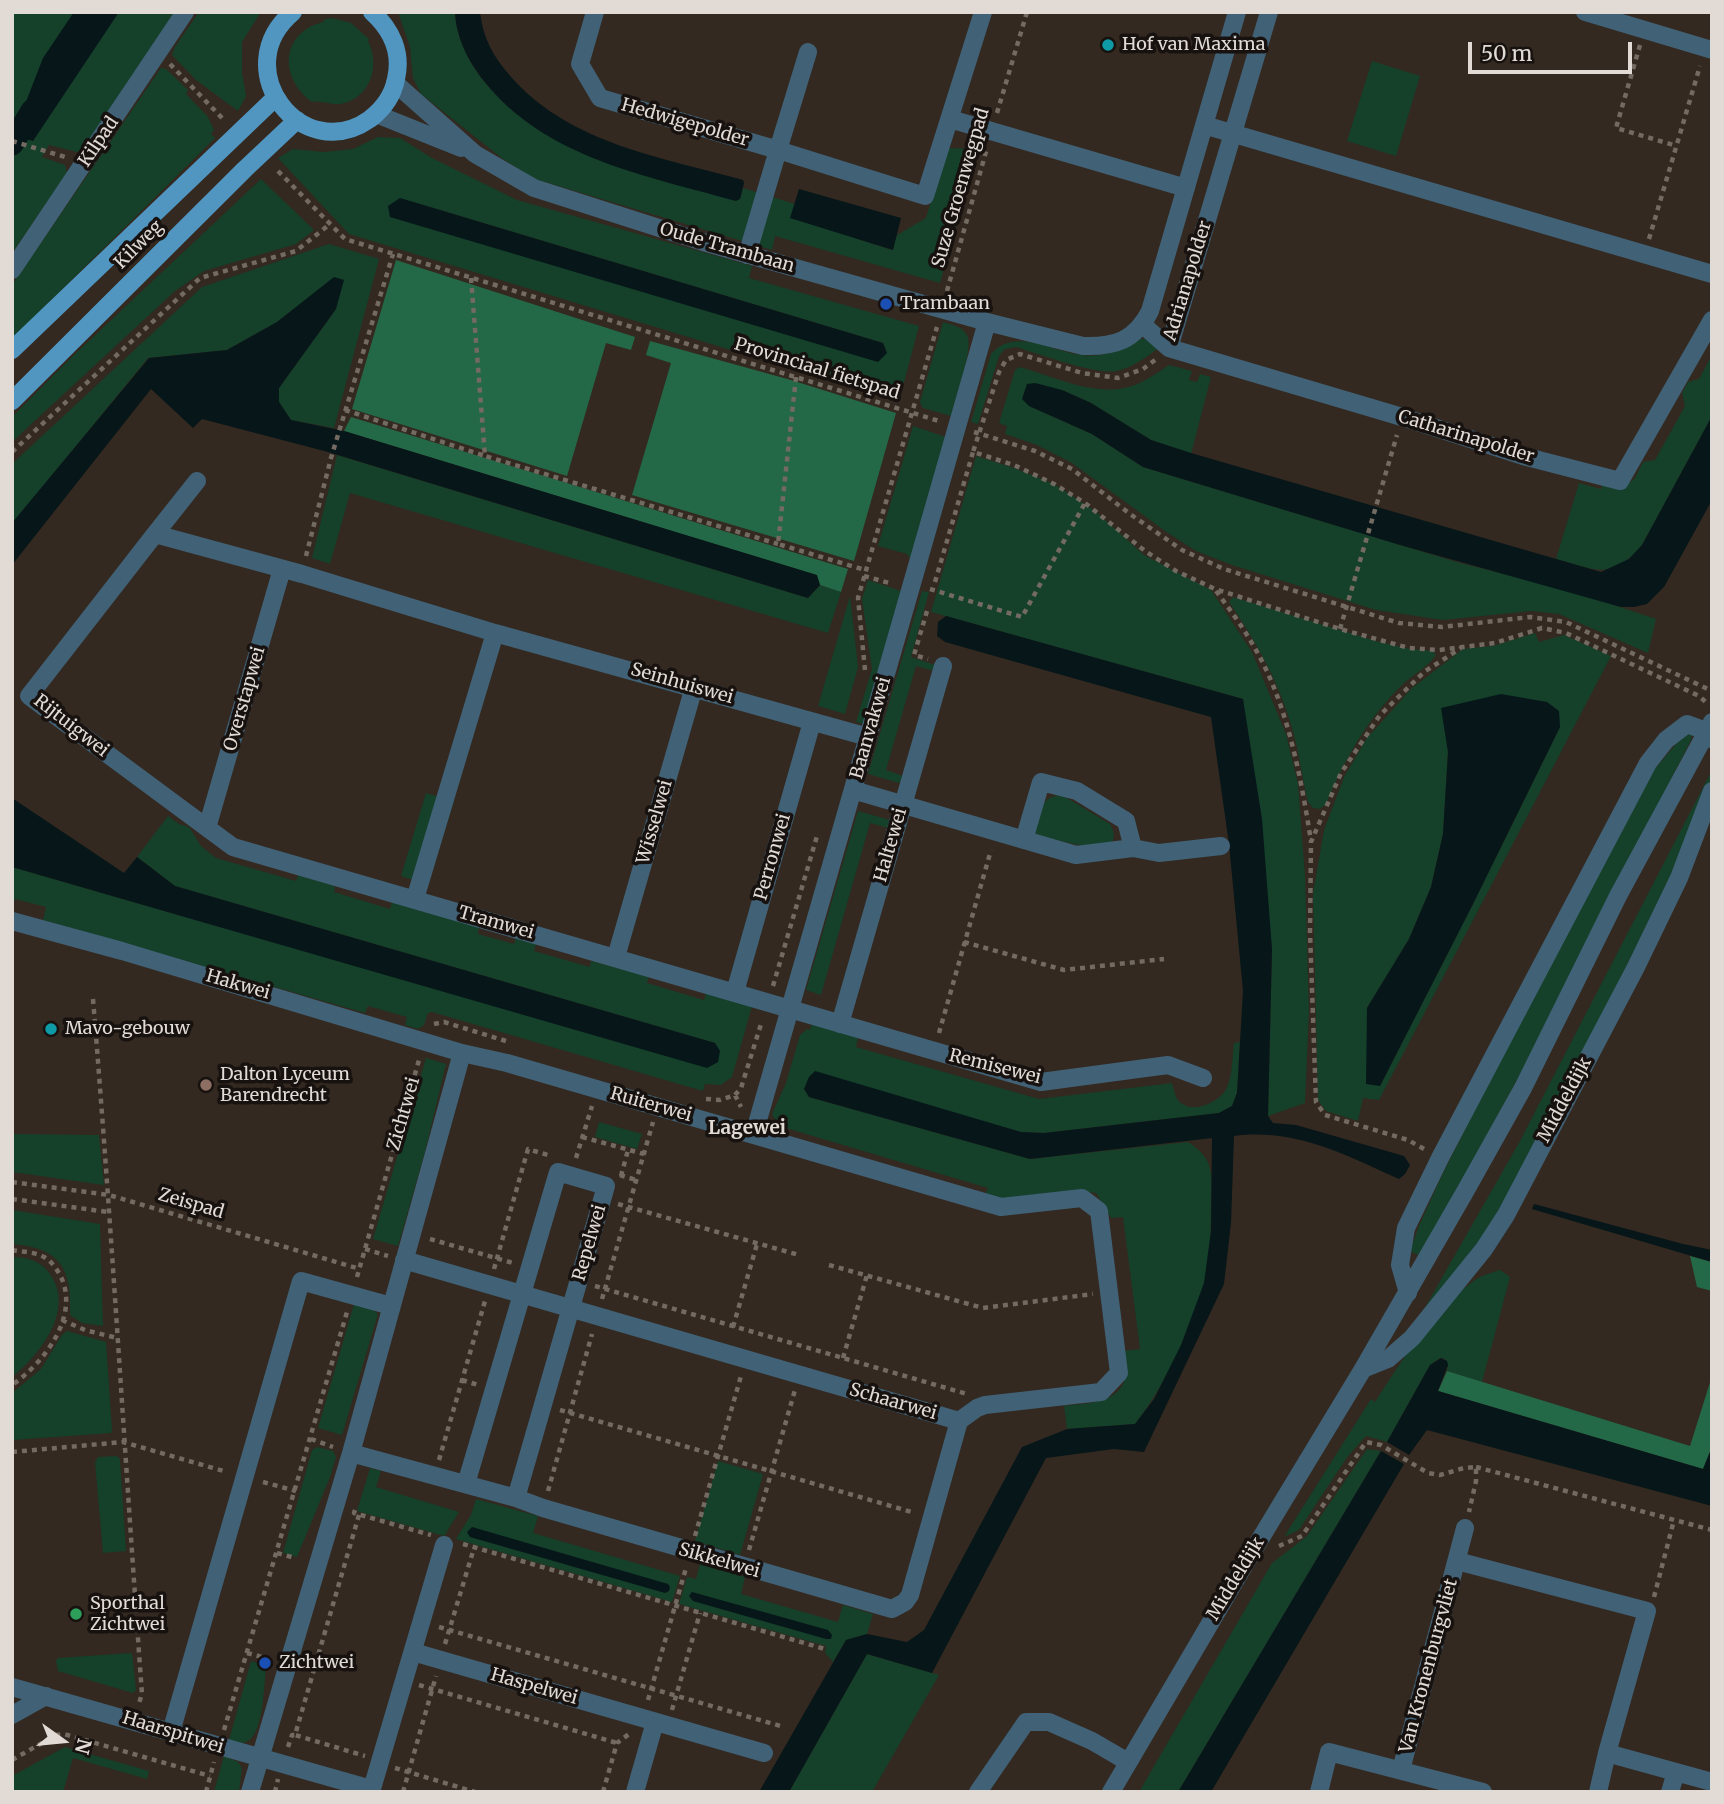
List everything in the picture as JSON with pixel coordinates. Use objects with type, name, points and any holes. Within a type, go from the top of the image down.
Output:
[{"type":"main road","points":[[293,12],[276,30],[267,57],[268,78],[275,98],[297,120],[317,129],[338,131],[358,125],[376,114],[391,95],[395,83],[398,61],[393,39],[381,20],[372,12]]},
{"type":"main road","name":"Kilweg","points":[[12,350],[275,98]]},
{"type":"main road","name":"Kilweg","points":[[12,401],[297,120]]},
{"type":"street","name":"Kilpad","points":[[12,270],[186,12]]},
{"type":"street","name":"Hedwigepolder","points":[[595,12],[580,64],[600,98],[925,196],[983,12]]},
{"type":"street","name":"Adrianapolder","points":[[987,322],[1083,346],[1104,346],[1123,340],[1143,325],[1150,311],[1237,12]]},
{"type":"street","name":"Adrianapolder","points":[[1169,348],[1269,12]]},
{"type":"street","points":[[1586,12],[1709,49]]},
{"type":"street","points":[[747,255],[808,52]]},
{"type":"street","points":[[395,83],[475,154]]},
{"type":"street","points":[[376,114],[475,154]]},
{"type":"street","points":[[950,118],[1186,188]]},
{"type":"street","points":[[1204,125],[1712,274]]},
{"type":"street","name":"Oude Trambaan","points":[[475,154],[534,188],[747,255],[987,322]]},
{"type":"street","name":"Catharinapolder","points":[[1143,325],[1169,348],[1523,456],[1620,481],[1712,320]]},
{"type":"street","name":"Baanvakwei","points":[[754,1134],[987,322]]},
{"type":"street","name":"Rijtuigwei","points":[[197,481],[29,696],[207,828]]},
{"type":"street","points":[[155,534],[282,569]]},
{"type":"street","name":"Seinhuiswei","points":[[282,569],[495,633],[868,737]]},
{"type":"street","name":"Overstapwei","points":[[207,828],[282,569]]},
{"type":"street","points":[[415,899],[495,633]]},
{"type":"street","name":"Haltewei","points":[[840,1024],[943,666]]},
{"type":"street","name":"Wisselwei","points":[[616,957],[694,687]]},
{"type":"street","name":"Perronwei","points":[[735,992],[812,722]]},
{"type":"street","name":"Middeldijk","points":[[1111,1792],[1408,1293],[1523,1088],[1618,896],[1710,731],[1687,724],[1666,740],[1648,763],[1406,1227],[1400,1265],[1408,1293]]},
{"type":"street","points":[[1024,840],[1041,782],[1077,791],[1126,821],[1133,848]]},
{"type":"street","points":[[853,790],[1076,855],[1133,848],[1159,853],[1221,846]]},
{"type":"street","name":"Middeldijk","points":[[1363,1369],[1388,1359],[1412,1338],[1484,1249],[1506,1215],[1636,967],[1679,877],[1712,791]]},
{"type":"street","name":"Tramwei","points":[[207,828],[233,847],[790,1010]]},
{"type":"street","name":"Hakwei","points":[[12,921],[462,1053]]},
{"type":"street","name":"Remisewei","points":[[790,1010],[1041,1082],[1168,1065],[1203,1078]]},
{"type":"street","points":[[250,1792],[351,1453],[462,1053]]},
{"type":"street","name":"Ruiterwei","points":[[462,1053],[507,1063],[594,1098],[754,1134],[1001,1207]]},
{"type":"street","name":"Repelwei","points":[[466,1484],[558,1172],[606,1186],[516,1498]]},
{"type":"street","name":"Schaarwei","points":[[404,1261],[959,1421],[985,1405],[1101,1392],[1119,1373],[1099,1211],[1082,1198],[1001,1207]]},
{"type":"street","points":[[171,1732],[301,1281],[391,1306]]},
{"type":"street","name":"Sikkelwei","points":[[351,1453],[516,1498],[744,1568],[892,1609],[905,1602],[910,1595],[959,1421]]},
{"type":"street","name":"Van Kronenburgvliet","points":[[1401,1770],[1465,1528]]},
{"type":"street","points":[[259,1758],[371,1790],[444,1541]]},
{"type":"street","name":"Van Kronenburgvliet","points":[[1457,1561],[1647,1611]]},
{"type":"street","points":[[1598,1792],[1647,1611]]},
{"type":"street","name":"Haspelwei","points":[[413,1652],[764,1753]]},
{"type":"street","name":"Haarspitwei","points":[[12,1687],[259,1758]]},
{"type":"street","points":[[12,1715],[46,1696]]},
{"type":"street","points":[[978,1792],[1026,1722],[1049,1722],[1092,1741],[1128,1762]]},
{"type":"street","points":[[635,1792],[661,1724]]},
{"type":"street","points":[[1319,1792],[1329,1752],[1483,1792]]},
{"type":"street","points":[[1607,1754],[1712,1782]]},
{"type":"street","points":[[1670,1792],[1676,1772]]},
{"type":"path","name":"Suze Groenwegpad","points":[[910,412],[1027,12]]},
{"type":"path","points":[[1644,31],[1616,128],[1647,134],[1677,146]]},
{"type":"path","points":[[1645,253],[1709,49]]},
{"type":"path","points":[[159,53],[227,123]]},
{"type":"path","points":[[12,141],[40,149]]},
{"type":"path","name":"Provinciaal fietspad","points":[[278,171],[345,239],[1035,451],[1072,469],[1182,550],[1224,569],[1399,624],[1442,627],[1530,617],[1566,622],[1712,691]]},
{"type":"path","points":[[12,452],[200,278],[296,251],[330,224]]},
{"type":"path","points":[[302,574],[331,458],[393,254]]},
{"type":"path","points":[[471,278],[485,456]]},
{"type":"path","name":"Adrianapolder","points":[[943,666],[943,663],[914,655],[973,452],[999,372],[1006,360],[1020,354],[1082,373],[1118,378],[1143,369],[1169,348]]},
{"type":"path","points":[[778,544],[796,377]]},
{"type":"path","points":[[345,410],[864,573],[912,587],[933,590],[1022,617],[1085,503]]},
{"type":"path","name":"Baanvakwei","points":[[866,672],[858,598],[910,412]]},
{"type":"path","points":[[1340,629],[1402,417]]},
{"type":"path","points":[[973,452],[1014,465],[1054,484],[1085,503],[1145,551],[1176,571],[1215,589],[1409,648],[1439,650],[1495,643],[1542,628],[1566,633],[1699,696],[1712,706]]},
{"type":"path","points":[[1215,589],[1251,641],[1272,684],[1291,740],[1311,842],[1310,932],[1316,1102],[1325,1115],[1408,1140],[1440,1158]]},
{"type":"path","points":[[1311,842],[1342,773],[1380,715],[1424,672],[1465,645]]},
{"type":"path","points":[[735,1095],[748,1070],[819,828]]},
{"type":"path","points":[[933,1051],[996,832]]},
{"type":"path","points":[[964,942],[1064,970],[1164,959]]},
{"type":"path","points":[[93,999],[109,1195],[123,1442],[142,1694],[134,1721]]},
{"type":"path","name":"Zichtwei","points":[[206,1792],[296,1491],[424,1041]]},
{"type":"path","points":[[594,1098],[604,1110]]},
{"type":"path","points":[[575,1163],[594,1098]]},
{"type":"path","points":[[640,1121],[665,1128]]},
{"type":"path","points":[[582,1137],[644,1154]]},
{"type":"path","points":[[621,1176],[628,1150]]},
{"type":"path","name":"Zeispad","points":[[12,1182],[109,1195],[360,1269]]},
{"type":"path","points":[[12,1199],[108,1212]]},
{"type":"path","points":[[603,1200],[799,1255]]},
{"type":"path","points":[[413,1233],[529,1268]]},
{"type":"path","points":[[733,1327],[757,1244]]},
{"type":"path","points":[[12,1250],[40,1255],[57,1269],[65,1287],[66,1298],[62,1320],[44,1355],[12,1385]]},
{"type":"path","points":[[829,1265],[983,1308],[1108,1292]]},
{"type":"path","points":[[844,1359],[867,1275]]},
{"type":"path","points":[[579,1282],[973,1395]]},
{"type":"path","points":[[62,1320],[85,1330],[117,1338]]},
{"type":"path","points":[[744,1568],[806,1348]]},
{"type":"path","points":[[462,1380],[494,1390]]},
{"type":"path","points":[[543,1405],[745,1461],[932,1518]]},
{"type":"path","points":[[12,1452],[123,1442],[296,1491]]},
{"type":"path","name":"Middeldijk","points":[[1269,1550],[1302,1536],[1366,1442],[1381,1445],[1428,1473],[1440,1475],[1476,1467]]},
{"type":"path","points":[[1465,1528],[1476,1481],[1476,1467],[1712,1530]]},
{"type":"path","points":[[357,1502],[354,1513],[359,1515],[825,1649]]},
{"type":"path","points":[[359,1515],[295,1735],[475,1792]]},
{"type":"path","points":[[1647,1611],[1652,1605],[1674,1520]]},
{"type":"path","points":[[344,1541],[351,1544]]},
{"type":"path","points":[[277,1553],[295,1558]]},
{"type":"path","points":[[661,1724],[676,1696],[700,1613]]},
{"type":"path","points":[[422,1622],[785,1727]]},
{"type":"path","points":[[313,1649],[320,1651]]},
{"type":"path","points":[[247,1653],[266,1658]]},
{"type":"path","points":[[404,1681],[617,1743]]},
{"type":"path","points":[[12,1760],[56,1735],[64,1734],[210,1776]]},
{"type":"green space","points":[[12,12],[177,12],[81,153],[49,145],[42,157],[65,165],[67,173],[12,253]]},
{"type":"green space","points":[[199,12],[261,12],[242,42],[242,73],[246,96],[238,111],[196,80],[172,55]]},
{"type":"green space","points":[[398,12],[455,12],[464,48],[483,80],[508,107],[537,129],[568,146],[635,172],[740,199],[743,188],[795,204],[791,217],[892,250],[897,235],[926,218],[947,148],[978,149],[940,283],[775,236],[772,250],[535,179],[503,159],[421,94],[413,78],[410,47]]},
{"type":"green space","points":[[325,19],[351,23],[369,39],[373,61],[370,80],[359,96],[340,104],[312,102],[301,92],[290,69],[289,57],[298,36]]},
{"type":"green space","points":[[1372,61],[1420,76],[1396,156],[1347,141]]},
{"type":"green space","points":[[161,68],[166,69],[188,90],[186,94],[208,117],[214,130],[211,134],[215,138],[12,339],[12,285]]},
{"type":"green space","points":[[378,137],[400,138],[432,158],[517,200],[752,266],[749,278],[919,326],[899,401],[349,234],[278,158],[293,149],[324,152],[353,149]],"holes":[[[400,198],[883,343],[887,353]]]},
{"type":"green space","points":[[261,179],[314,230],[296,244],[204,271],[175,291],[12,442],[12,417]]},
{"type":"green space","points":[[329,244],[379,259],[334,428],[291,420],[279,402],[279,388],[336,309],[334,278],[277,322],[227,350],[148,358],[12,524],[12,464],[202,287]]},
{"type":"green space","points":[[396,260],[635,337],[631,350],[606,343],[567,476],[352,409]]},
{"type":"green space","points":[[943,322],[962,330],[967,335],[968,342],[966,362],[951,416],[923,408],[920,402]]},
{"type":"green space","points":[[1139,339],[1148,339],[1160,347],[1134,364],[1117,371],[1081,367],[1016,347],[1005,349],[999,356],[978,424],[971,422],[991,354],[1001,346],[1022,341],[1070,353],[1097,355],[1119,350]]},
{"type":"green space","points":[[650,341],[791,380],[896,413],[854,561],[632,495],[671,363],[646,355]]},
{"type":"green space","points":[[1712,355],[1712,416],[1642,545],[1621,564],[1603,570],[1556,559],[1579,483],[1601,489],[1603,483],[1626,486],[1635,478],[1643,462],[1655,460],[1685,406],[1682,393],[1688,382],[1699,379]]},
{"type":"green space","points":[[1169,365],[1192,371],[1189,380],[1197,382],[1200,374],[1211,377],[1191,454],[1151,440],[1091,403],[1062,390],[1029,406],[1092,434],[1143,467],[1460,563],[1572,591],[1656,619],[1648,653],[1559,614],[1531,611],[1443,620],[1376,610],[1232,565],[1196,551],[1072,463],[1037,445],[1005,434],[1007,426],[999,423],[1015,370],[1020,367],[1085,387],[1111,389],[1136,384]]},
{"type":"green space","points":[[351,417],[848,569],[841,592],[820,585],[816,575],[344,431]]},
{"type":"green space","points":[[913,426],[946,437],[911,560],[907,554],[878,546]]},
{"type":"green space","points":[[337,455],[808,598],[820,585],[841,592],[828,633],[350,493],[330,564],[312,558]]},
{"type":"green space","points":[[976,456],[1054,484],[1095,511],[1144,555],[1211,590],[1252,652],[1286,734],[1298,784],[1305,876],[1309,1010],[1305,1103],[1268,1116],[1272,949],[1243,699],[931,612]]},
{"type":"green space","points":[[868,580],[901,591],[863,724],[856,722],[872,669],[862,599]]},
{"type":"green space","points":[[922,591],[929,592],[911,657],[935,665],[934,671],[916,666],[886,770],[903,776],[899,783],[868,774]]},
{"type":"green space","points":[[850,596],[858,667],[845,714],[818,706]]},
{"type":"green space","points":[[1233,597],[1379,642],[1433,651],[1436,655],[1403,684],[1379,711],[1358,740],[1326,804],[1320,809],[1313,808],[1308,802],[1287,711],[1266,662],[1229,602]]},
{"type":"green space","points":[[1535,633],[1539,642],[1564,635],[1611,656],[1379,1100],[1363,1098],[1358,1121],[1326,1111],[1318,1100],[1313,894],[1324,830],[1344,777],[1367,738],[1412,688],[1463,649],[1493,646]],"holes":[[[1442,708],[1560,727],[1472,906],[1380,1086],[1367,1008],[1409,939],[1431,887],[1443,834],[1448,752]]]},
{"type":"green space","points":[[1687,731],[1692,734],[1691,740],[1522,1071],[1420,1256],[1410,1251],[1442,1175],[1632,801]]},
{"type":"green space","points":[[1712,770],[1712,776],[1673,870],[1504,1205],[1484,1239],[1411,1332],[1520,1141]]},
{"type":"green space","points":[[426,793],[454,801],[428,885],[401,876]]},
{"type":"green space","points":[[1062,795],[1110,824],[1114,836],[1110,843],[1086,846],[1035,834],[1041,807],[1048,799]]},
{"type":"green space","points":[[858,811],[890,820],[888,828],[870,823],[821,995],[806,990]]},
{"type":"green space","points":[[168,816],[189,827],[201,846],[216,858],[296,881],[298,875],[335,886],[334,892],[390,909],[392,902],[479,927],[478,934],[514,944],[516,938],[536,944],[534,951],[590,967],[591,961],[649,976],[647,983],[704,1000],[706,993],[752,1006],[732,1077],[721,1085],[705,1084],[703,1091],[432,1012],[428,1013],[424,1025],[418,1029],[405,1025],[407,1017],[368,1006],[365,1013],[43,920],[46,907],[15,899],[12,910],[12,867],[707,1067],[718,1062],[715,1043],[175,886],[137,857]]},
{"type":"green space","points":[[812,1024],[858,1037],[856,1047],[1039,1099],[1172,1083],[1179,1101],[1193,1107],[1214,1101],[1224,1092],[1230,1076],[1234,1043],[1240,1042],[1237,1093],[1232,1106],[1219,1113],[1044,1133],[1021,1132],[805,1089],[809,1097],[1030,1159],[1188,1142],[1204,1156],[1211,1178],[1210,1236],[1206,1274],[1199,1302],[1176,1357],[1135,1424],[1067,1429],[1064,1406],[1102,1400],[1118,1391],[1126,1373],[1122,1351],[1140,1349],[1123,1217],[1111,1218],[1096,1193],[1068,1192],[999,1198],[985,1195],[988,1188],[779,1126],[772,1114],[786,1083],[800,1035],[807,1029],[810,1030]]},
{"type":"green space","points":[[426,1058],[446,1064],[425,1152],[398,1246],[373,1239]]},
{"type":"green space","points":[[599,1122],[642,1134],[637,1149],[595,1137]]},
{"type":"green space","points":[[12,1134],[99,1135],[104,1185],[12,1172]]},
{"type":"green space","points":[[12,1210],[100,1224],[103,1326],[82,1323],[70,1315],[69,1285],[60,1264],[52,1256],[29,1246],[12,1244]]},
{"type":"green space","points":[[1690,1256],[1712,1262],[1712,1291],[1697,1287]]},
{"type":"green space","points":[[12,1257],[34,1261],[43,1266],[57,1288],[59,1302],[57,1316],[43,1344],[12,1377]]},
{"type":"green space","points":[[1500,1270],[1510,1277],[1482,1382],[1447,1371],[1445,1359],[1440,1358],[1430,1365],[1387,1442],[1366,1436],[1348,1456],[1299,1530],[1284,1537],[1371,1399],[1375,1402],[1432,1320],[1475,1280]]},
{"type":"green space","points":[[354,1304],[378,1314],[342,1435],[318,1428]]},
{"type":"green space","points":[[67,1331],[106,1342],[111,1433],[12,1440],[12,1393],[41,1369]]},
{"type":"green space","points":[[1447,1371],[1690,1446],[1712,1376],[1712,1447],[1703,1469],[1438,1391]]},
{"type":"green space","points":[[317,1447],[333,1451],[336,1457],[297,1557],[283,1553],[312,1450]]},
{"type":"green space","points":[[1367,1449],[1381,1451],[1178,1792],[1139,1792],[1272,1563],[1307,1536]]},
{"type":"green space","points":[[117,1456],[120,1459],[126,1551],[103,1553],[95,1462],[98,1457]]},
{"type":"green space","points":[[718,1461],[763,1474],[740,1555],[695,1541]]},
{"type":"green space","points":[[370,1468],[381,1471],[376,1487],[459,1512],[444,1536],[357,1511]]},
{"type":"green space","points":[[476,1499],[538,1516],[533,1533],[680,1576],[672,1602],[456,1539],[471,1515]]},
{"type":"green space","points":[[700,1564],[745,1577],[741,1594],[838,1622],[843,1605],[873,1614],[867,1634],[846,1640],[833,1662],[825,1653],[826,1646],[679,1604],[687,1577],[696,1579]]},
{"type":"green space","points":[[132,1653],[136,1690],[133,1693],[58,1671],[56,1661],[58,1658]]},
{"type":"green space","points":[[867,1654],[939,1675],[872,1792],[789,1792]]},
{"type":"green space","points":[[251,1661],[266,1666],[262,1708],[252,1737],[242,1743],[229,1740]]},
{"type":"green space","points":[[65,1747],[149,1771],[147,1779],[73,1758],[63,1792],[12,1792],[12,1776]]},
{"type":"green space","points":[[224,1756],[238,1762],[242,1768],[239,1792],[214,1792]]},
{"type":"shaded area","points":[[74,12],[119,12],[33,141],[13,135],[43,58]]},
{"type":"shaded area","points":[[455,12],[480,12],[490,48],[500,63],[512,78],[561,119],[619,145],[743,180],[740,199],[736,201],[633,172],[567,146],[537,129],[509,107],[478,73],[460,40]]},
{"type":"shaded area","points":[[799,189],[901,218],[893,250],[790,218]]},
{"type":"shaded area","points":[[400,198],[883,343],[887,353],[878,362],[390,217],[388,206]]},
{"type":"shaded area","points":[[334,277],[344,280],[336,309],[279,388],[279,402],[291,420],[344,431],[817,575],[820,585],[808,598],[328,452],[202,419],[193,428],[151,389],[12,565],[12,523],[149,358],[227,350],[277,322]]},
{"type":"shaded area","points":[[1035,383],[1062,390],[1091,403],[1151,440],[1601,572],[1629,559],[1642,545],[1712,416],[1712,500],[1664,587],[1647,604],[1621,607],[1400,545],[1143,467],[1092,434],[1029,406],[1022,399],[1027,384]]},
{"type":"shaded area","points":[[946,616],[1243,699],[1262,819],[1272,949],[1268,1116],[1273,1123],[1296,1125],[1404,1156],[1410,1165],[1399,1179],[1339,1153],[1299,1140],[1278,1136],[1234,1136],[1231,1223],[1224,1284],[1144,1452],[1114,1449],[1046,1458],[932,1673],[867,1654],[789,1792],[759,1792],[846,1640],[867,1634],[907,1642],[924,1630],[1022,1447],[1067,1429],[1135,1424],[1154,1399],[1181,1345],[1204,1283],[1211,1231],[1212,1138],[1030,1159],[809,1097],[804,1089],[809,1077],[815,1071],[1021,1132],[1044,1133],[1219,1113],[1232,1106],[1237,1093],[1243,991],[1229,844],[1211,717],[945,642],[937,636],[938,622]]},
{"type":"shaded area","points":[[1501,694],[1547,702],[1559,711],[1560,727],[1380,1086],[1366,1084],[1367,1008],[1409,939],[1431,887],[1443,834],[1448,752],[1441,708]]},
{"type":"shaded area","points":[[12,798],[124,873],[137,857],[175,886],[715,1043],[720,1051],[718,1062],[707,1068],[12,867]]},
{"type":"shaded area","points":[[1534,1204],[1712,1250],[1712,1262],[1532,1209]]},
{"type":"shaded area","points":[[1441,1358],[1447,1361],[1448,1365],[1438,1391],[1703,1469],[1712,1447],[1712,1506],[1427,1430],[1409,1455],[1387,1442],[1430,1365]]},
{"type":"shaded area","points":[[1381,1451],[1404,1464],[1211,1792],[1178,1792]]},
{"type":"shaded area","points":[[472,1527],[668,1584],[669,1591],[665,1593],[470,1537],[467,1532]]},
{"type":"shaded area","points":[[692,1592],[828,1630],[832,1635],[831,1639],[693,1601],[689,1596]]},
{"type":"waterway","points":[[12,144],[32,111]]},
{"type":"place","name":"Hof van Maxima","points":[[1108,45]]},
{"type":"place","name":"Trambaan","points":[[886,304]]},
{"type":"place","name":"Mavo-gebouw","points":[[51,1029]]},
{"type":"place","name":"Dalton Lyceum Barendrecht","points":[[206,1085]]},
{"type":"place","name":"Sporthal Zichtwei","points":[[76,1614]]},
{"type":"place","name":"Zichtwei","points":[[265,1663]]},
{"type":"district","name":"Lagewei","points":[[747,1129]]}]
